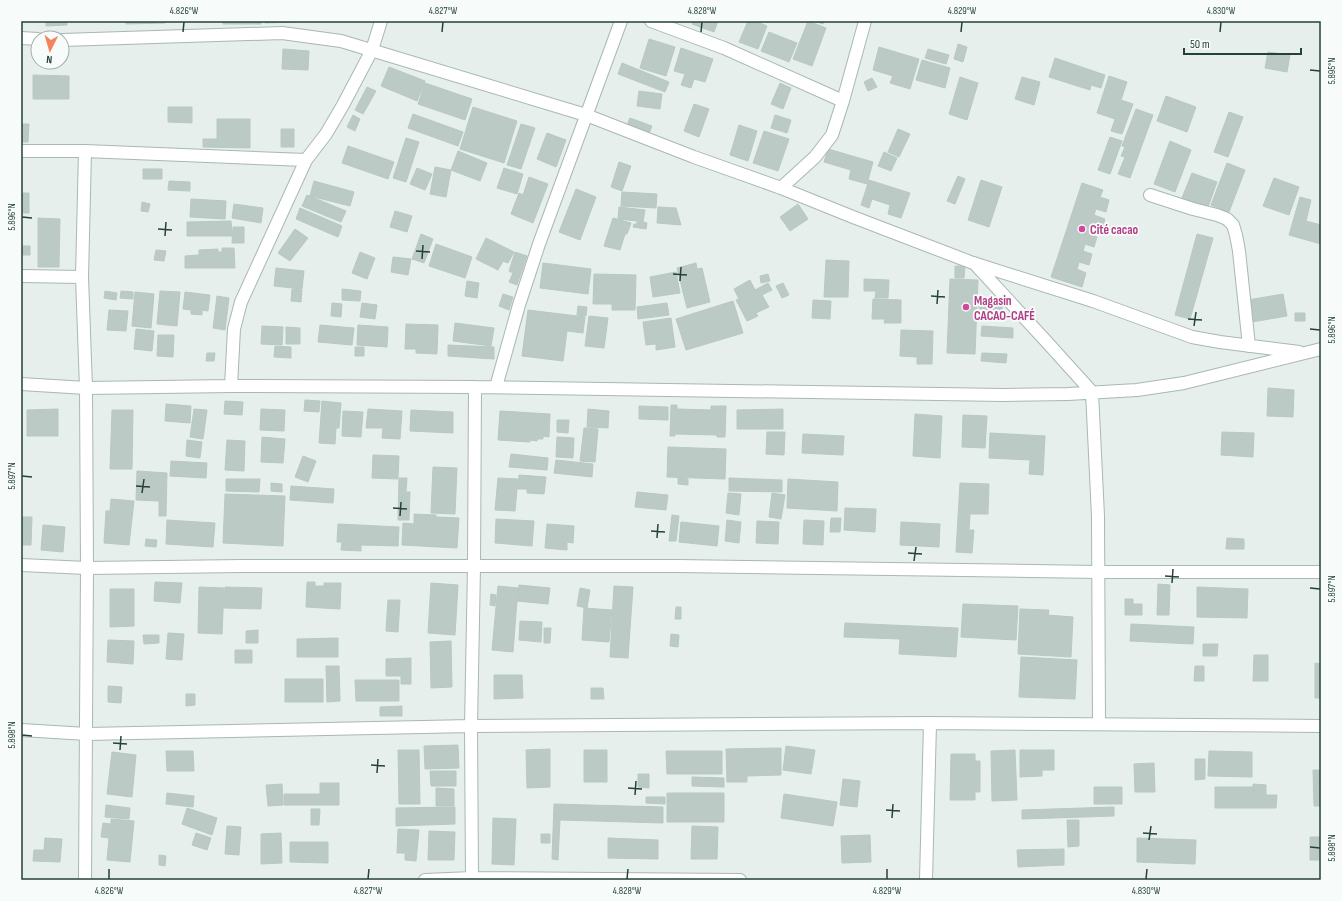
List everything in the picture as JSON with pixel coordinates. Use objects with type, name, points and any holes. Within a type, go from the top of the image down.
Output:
[{"type":"street","points":[[231,386],[234,329],[241,302],[306,160],[326,134],[372,50],[381,21]]},
{"type":"street","points":[[496,387],[517,311],[536,252],[621,21]]},
{"type":"street","points":[[651,21],[724,48],[843,101]]},
{"type":"street","points":[[781,188],[815,157],[832,135],[865,21]]},
{"type":"street","points":[[70,40],[282,33],[341,41],[586,115],[694,157],[781,188],[973,263],[1093,301],[1192,337],[1305,353]]},
{"type":"street","points":[[21,151],[85,151],[306,160]]},
{"type":"street","points":[[85,151],[82,277],[86,388],[87,568],[85,880]]},
{"type":"street","points":[[1150,195],[1217,215],[1226,219],[1233,225],[1239,251],[1249,346]]},
{"type":"street","points":[[973,263],[1092,392],[1098,516],[1099,724]]},
{"type":"street","points":[[21,276],[82,277]]},
{"type":"street","points":[[21,384],[86,388],[231,386],[496,387],[1003,395],[1137,390],[1184,383],[1321,349]]},
{"type":"street","points":[[472,879],[471,726],[475,387]]},
{"type":"street","points":[[21,565],[87,568],[242,566],[678,566],[1098,572],[1321,572]]},
{"type":"street","points":[[926,880],[930,724]]},
{"type":"street","points":[[21,730],[87,734],[471,726],[930,724],[1321,726]]},
{"type":"street","points":[[425,880],[740,880]]},
{"type":"building","points":[[46,21],[67,21],[67,25],[46,26]]},
{"type":"building","points":[[126,21],[165,21],[165,23],[126,24]]},
{"type":"building","points":[[223,21],[261,21],[261,24],[223,24]]},
{"type":"building","points":[[265,21],[296,21],[296,22],[265,23]]},
{"type":"building","points":[[693,21],[718,21],[714,32],[692,24]]},
{"type":"building","points":[[748,21],[755,21],[767,26],[758,49],[739,42]]},
{"type":"building","points":[[808,21],[826,28],[812,66],[793,59]]},
{"type":"building","points":[[814,21],[824,21],[823,24]]},
{"type":"building","points":[[769,32],[797,43],[789,62],[761,51]]},
{"type":"building","points":[[649,39],[675,47],[666,76],[640,68]]},
{"type":"building","points":[[958,44],[967,47],[963,62],[954,59]]},
{"type":"building","points":[[879,47],[919,59],[910,89],[890,83],[893,76],[873,70]]},
{"type":"building","points":[[681,48],[713,59],[705,82],[694,79],[691,88],[681,85],[685,74],[674,71]]},
{"type":"building","points":[[283,49],[309,51],[308,70],[282,69]]},
{"type":"building","points":[[928,49],[949,55],[946,64],[925,58]]},
{"type":"building","points":[[1268,52],[1290,55],[1287,72],[1265,68]]},
{"type":"building","points":[[1055,58],[1105,75],[1101,88],[1091,85],[1090,90],[1049,77]]},
{"type":"building","points":[[922,60],[950,68],[945,88],[916,80]]},
{"type":"building","points":[[622,63],[669,82],[665,92],[618,74]]},
{"type":"building","points":[[389,67],[425,81],[417,101],[381,86]]},
{"type":"building","points":[[33,75],[69,76],[69,99],[33,99]]},
{"type":"building","points":[[1109,76],[1127,82],[1121,100],[1133,104],[1122,134],[1111,131],[1115,119],[1097,113]]},
{"type":"building","points":[[960,77],[978,83],[967,120],[949,114]]},
{"type":"building","points":[[1022,77],[1040,82],[1034,105],[1015,99]]},
{"type":"building","points":[[872,78],[877,87],[868,91],[864,82]]},
{"type":"building","points":[[425,83],[472,99],[465,120],[418,104]]},
{"type":"building","points":[[780,83],[791,88],[783,109],[771,104]]},
{"type":"building","points":[[367,87],[376,91],[363,114],[355,110]]},
{"type":"building","points":[[639,91],[662,94],[660,109],[637,106]]},
{"type":"building","points":[[1166,96],[1196,107],[1187,132],[1157,121]]},
{"type":"building","points":[[694,104],[709,109],[699,137],[684,131]]},
{"type":"building","points":[[168,107],[192,107],[192,123],[168,122]]},
{"type":"building","points":[[473,107],[517,121],[504,163],[460,149]]},
{"type":"building","points":[[1136,109],[1153,115],[1130,178],[1118,174],[1125,157],[1121,156],[1125,147],[1122,146]]},
{"type":"building","points":[[1229,112],[1243,117],[1228,157],[1214,152]]},
{"type":"building","points":[[413,114],[463,132],[458,146],[408,128]]},
{"type":"building","points":[[353,115],[360,119],[355,131],[347,127]]},
{"type":"building","points":[[775,115],[791,120],[787,133],[771,128]]},
{"type":"building","points":[[630,118],[652,126],[648,136],[626,128]]},
{"type":"building","points":[[217,119],[250,119],[250,148],[203,147],[203,139],[217,139]]},
{"type":"building","points":[[21,124],[29,124],[28,142],[21,142]]},
{"type":"building","points":[[521,124],[535,128],[521,169],[507,165]]},
{"type":"building","points":[[739,125],[757,131],[748,161],[730,155]]},
{"type":"building","points":[[281,129],[294,129],[294,147],[281,147]]},
{"type":"building","points":[[898,129],[910,134],[899,157],[888,152]]},
{"type":"building","points":[[764,131],[789,139],[778,171],[753,163]]},
{"type":"building","points":[[547,133],[566,140],[556,167],[537,159]]},
{"type":"building","points":[[1110,137],[1122,141],[1110,174],[1098,170]]},
{"type":"building","points":[[406,138],[419,142],[406,182],[393,178]]},
{"type":"building","points":[[1170,141],[1191,150],[1175,192],[1154,184]]},
{"type":"building","points":[[348,146],[394,162],[388,179],[342,163]]},
{"type":"building","points":[[828,149],[873,162],[867,184],[849,179],[851,170],[824,162]]},
{"type":"building","points":[[458,151],[487,163],[480,181],[451,170]]},
{"type":"building","points":[[884,152],[897,158],[891,171],[878,166]]},
{"type":"building","points":[[619,162],[631,166],[622,191],[611,187]]},
{"type":"building","points":[[1227,163],[1245,170],[1229,212],[1211,205]]},
{"type":"building","points":[[435,167],[451,170],[446,197],[430,194]]},
{"type":"building","points":[[417,168],[432,174],[425,190],[410,184]]},
{"type":"building","points":[[504,168],[523,174],[517,194],[497,188]]},
{"type":"building","points":[[143,169],[162,169],[162,179],[143,179]]},
{"type":"building","points":[[1192,173],[1217,182],[1208,207],[1182,198]]},
{"type":"building","points":[[958,176],[965,179],[955,204],[947,201]]},
{"type":"building","points":[[529,177],[548,184],[533,223],[511,214],[519,193],[523,195]]},
{"type":"building","points":[[1274,178],[1299,187],[1289,215],[1263,206]]},
{"type":"building","points":[[869,180],[910,193],[901,218],[888,214],[890,205],[872,199],[869,208],[861,205]]},
{"type":"building","points":[[981,180],[1002,187],[989,227],[968,220]]},
{"type":"building","points":[[169,181],[190,182],[190,191],[168,190]]},
{"type":"building","points":[[314,181],[354,192],[350,206],[310,196]]},
{"type":"building","points":[[1082,183],[1103,190],[1100,197],[1109,200],[1106,212],[1096,209],[1094,215],[1105,219],[1102,230],[1091,227],[1088,234],[1097,237],[1094,247],[1085,244],[1083,251],[1092,254],[1089,265],[1079,262],[1077,269],[1086,273],[1082,287],[1051,277]]},
{"type":"building","points":[[576,189],[596,197],[580,240],[559,232]]},
{"type":"building","points":[[622,192],[657,194],[656,208],[621,206]]},
{"type":"building","points":[[21,193],[29,193],[29,213],[21,213]]},
{"type":"building","points":[[307,195],[346,211],[341,222],[302,206]]},
{"type":"building","points":[[1300,197],[1311,200],[1306,221],[1321,225],[1321,244],[1289,235]]},
{"type":"building","points":[[191,199],[226,201],[225,219],[190,217]]},
{"type":"building","points":[[142,202],[150,204],[148,212],[141,211]]},
{"type":"building","points":[[234,204],[263,208],[261,223],[232,218]]},
{"type":"building","points":[[798,204],[808,219],[790,231],[780,217]]},
{"type":"building","points":[[619,207],[645,210],[643,222],[647,223],[646,229],[633,227],[634,224],[637,224],[637,221],[618,219]]},
{"type":"building","points":[[658,207],[676,208],[681,225],[657,223]]},
{"type":"building","points":[[300,208],[342,226],[338,237],[296,219]]},
{"type":"building","points":[[395,211],[412,216],[407,232],[390,227]]},
{"type":"building","points":[[38,218],[60,219],[59,267],[38,267]]},
{"type":"building","points":[[613,218],[631,223],[627,234],[625,234],[620,250],[604,246]]},
{"type":"building","points":[[231,221],[232,236],[187,236],[187,222]]},
{"type":"building","points":[[233,227],[244,227],[244,243],[232,243]]},
{"type":"building","points":[[295,229],[308,238],[290,261],[278,253]]},
{"type":"building","points":[[421,234],[433,239],[424,263],[412,259]]},
{"type":"building","points":[[1197,234],[1213,238],[1190,319],[1175,315]]},
{"type":"building","points":[[486,238],[514,252],[508,263],[503,261],[498,270],[476,259]]},
{"type":"building","points":[[436,244],[472,257],[465,278],[429,266]]},
{"type":"building","points":[[21,246],[30,246],[30,255],[21,255]]},
{"type":"building","points":[[222,248],[234,248],[235,268],[185,268],[185,256],[199,255],[199,250],[218,249],[218,252],[222,252]]},
{"type":"building","points":[[156,250],[166,251],[164,261],[154,260]]},
{"type":"building","points":[[360,252],[375,258],[367,279],[352,273]]},
{"type":"building","points":[[515,252],[527,256],[517,285],[509,282],[513,273],[509,271]]},
{"type":"building","points":[[393,257],[411,259],[408,275],[391,272]]},
{"type":"building","points":[[826,260],[849,261],[848,297],[824,297]]},
{"type":"building","points":[[543,263],[591,269],[588,294],[540,288]]},
{"type":"building","points":[[696,263],[697,269],[702,268],[710,302],[687,308],[677,268]]},
{"type":"building","points":[[955,266],[965,266],[964,278],[955,278]]},
{"type":"building","points":[[276,268],[304,271],[302,289],[274,286]]},
{"type":"building","points":[[676,272],[680,293],[653,297],[650,277]]},
{"type":"building","points":[[594,274],[636,275],[635,310],[612,310],[612,304],[593,304]]},
{"type":"building","points":[[768,274],[770,281],[761,283],[760,276]]},
{"type":"building","points":[[864,279],[889,280],[888,298],[875,298],[876,291],[864,291]]},
{"type":"building","points":[[950,279],[978,280],[975,354],[947,353]]},
{"type":"building","points":[[750,280],[755,290],[768,283],[772,290],[762,295],[769,307],[756,313],[758,316],[747,321],[736,300],[739,299],[734,289]]},
{"type":"building","points":[[467,281],[479,283],[477,298],[465,296]]},
{"type":"building","points":[[783,283],[789,295],[782,298],[776,286]]},
{"type":"building","points":[[292,289],[302,290],[301,302],[291,301]]},
{"type":"building","points":[[342,289],[361,291],[360,301],[342,300]]},
{"type":"building","points":[[105,291],[117,293],[116,300],[104,298]]},
{"type":"building","points":[[121,291],[133,292],[133,299],[120,298]]},
{"type":"building","points":[[160,291],[180,292],[177,326],[157,324]]},
{"type":"building","points":[[135,292],[154,294],[151,328],[132,326]]},
{"type":"building","points":[[185,292],[210,295],[208,311],[202,310],[202,315],[191,314],[191,310],[183,309]]},
{"type":"building","points":[[503,294],[513,297],[509,310],[499,306]]},
{"type":"building","points":[[1283,294],[1287,316],[1252,322],[1248,300]]},
{"type":"building","points":[[217,296],[229,298],[225,330],[213,328]]},
{"type":"building","points":[[873,299],[901,300],[901,323],[884,323],[885,319],[872,319]]},
{"type":"building","points":[[813,300],[831,301],[830,319],[812,318]]},
{"type":"building","points":[[979,300],[1003,301],[1002,310],[979,309]]},
{"type":"building","points":[[733,301],[743,333],[686,350],[676,319]]},
{"type":"building","points":[[332,303],[342,304],[341,317],[331,316]]},
{"type":"building","points":[[362,303],[377,305],[375,319],[360,317]]},
{"type":"building","points":[[667,303],[669,315],[638,319],[637,307]]},
{"type":"building","points":[[578,306],[587,307],[586,316],[577,315]]},
{"type":"building","points":[[109,310],[128,311],[126,331],[107,330]]},
{"type":"building","points":[[528,310],[585,317],[583,333],[567,331],[563,361],[522,356]]},
{"type":"building","points":[[1295,313],[1305,313],[1305,321],[1295,321]]},
{"type":"building","points":[[589,316],[608,318],[604,348],[585,346]]},
{"type":"building","points":[[671,318],[675,347],[656,350],[656,344],[646,345],[643,322]]},
{"type":"building","points":[[455,323],[494,328],[491,346],[453,341]]},
{"type":"building","points":[[406,324],[438,325],[437,354],[416,353],[416,349],[405,349]]},
{"type":"building","points":[[320,325],[354,328],[352,345],[318,342]]},
{"type":"building","points":[[358,325],[388,327],[387,347],[357,345]]},
{"type":"building","points":[[262,326],[283,327],[282,345],[261,344]]},
{"type":"building","points":[[982,326],[1013,328],[1013,338],[981,336]]},
{"type":"building","points":[[286,327],[300,328],[300,344],[286,344]]},
{"type":"building","points":[[136,329],[154,331],[152,351],[134,349]]},
{"type":"building","points":[[901,330],[933,331],[932,364],[917,364],[917,357],[900,356]]},
{"type":"building","points":[[158,335],[174,335],[173,357],[157,356]]},
{"type":"building","points":[[448,345],[494,347],[494,359],[448,356]]},
{"type":"building","points":[[275,346],[291,347],[291,358],[274,357]]},
{"type":"building","points":[[355,347],[364,347],[364,356],[355,356]]},
{"type":"building","points":[[207,353],[215,353],[214,361],[206,361]]},
{"type":"building","points":[[982,353],[1007,354],[1006,363],[981,361]]},
{"type":"building","points":[[1268,388],[1294,390],[1293,417],[1267,416]]},
{"type":"building","points":[[305,400],[320,401],[319,412],[304,411]]},
{"type":"building","points":[[225,401],[243,402],[242,415],[224,414]]},
{"type":"building","points":[[322,401],[341,403],[339,428],[336,428],[335,444],[319,443]]},
{"type":"building","points":[[166,404],[191,406],[190,423],[165,421]]},
{"type":"building","points":[[671,405],[677,405],[677,409],[711,410],[711,406],[726,406],[725,437],[717,437],[717,435],[675,434],[675,436],[670,436]]},
{"type":"building","points":[[639,406],[668,407],[668,420],[639,419]]},
{"type":"building","points":[[58,409],[58,436],[27,436],[27,410]]},
{"type":"building","points":[[194,409],[207,410],[203,439],[190,437]]},
{"type":"building","points":[[261,409],[285,410],[284,431],[260,430]]},
{"type":"building","points":[[368,409],[402,411],[400,439],[382,438],[383,428],[366,428]]},
{"type":"building","points":[[588,409],[609,411],[608,428],[587,427]]},
{"type":"building","points":[[783,409],[783,429],[737,429],[737,410]]},
{"type":"building","points":[[112,410],[133,410],[132,469],[110,469]]},
{"type":"building","points":[[411,410],[453,412],[453,433],[410,431]]},
{"type":"building","points":[[343,411],[363,412],[361,437],[342,436]]},
{"type":"building","points":[[500,411],[550,414],[549,437],[543,436],[543,439],[537,439],[537,441],[530,440],[530,442],[498,440]]},
{"type":"building","points":[[915,414],[942,416],[940,458],[913,456]]},
{"type":"building","points":[[963,415],[987,416],[985,448],[962,447]]},
{"type":"building","points":[[557,420],[569,420],[568,433],[557,432]]},
{"type":"building","points":[[584,428],[598,429],[595,462],[580,461]]},
{"type":"building","points":[[767,432],[785,432],[784,455],[766,454]]},
{"type":"building","points":[[1222,432],[1254,433],[1253,457],[1221,455]]},
{"type":"building","points":[[990,433],[1045,436],[1043,475],[1029,474],[1030,460],[989,458]]},
{"type":"building","points":[[803,434],[844,436],[843,455],[802,453]]},
{"type":"building","points":[[262,437],[285,439],[283,463],[261,462]]},
{"type":"building","points":[[557,437],[574,438],[573,458],[556,457]]},
{"type":"building","points":[[187,440],[202,442],[200,458],[186,456]]},
{"type":"building","points":[[227,440],[245,441],[244,471],[225,470]]},
{"type":"building","points":[[668,447],[726,449],[725,479],[667,477]]},
{"type":"building","points":[[511,454],[548,458],[547,470],[509,467]]},
{"type":"building","points":[[373,455],[399,456],[398,479],[372,478]]},
{"type":"building","points":[[303,456],[316,461],[308,482],[295,477]]},
{"type":"building","points":[[556,460],[593,464],[592,477],[554,473]]},
{"type":"building","points":[[171,461],[207,463],[206,478],[170,476]]},
{"type":"building","points":[[433,467],[457,468],[455,514],[431,513]]},
{"type":"building","points":[[137,471],[167,473],[166,516],[159,516],[159,501],[136,500]]},
{"type":"building","points":[[519,475],[546,477],[544,494],[527,493],[527,489],[518,489]]},
{"type":"building","points":[[399,478],[407,478],[406,492],[410,492],[409,520],[398,520]]},
{"type":"building","points":[[498,478],[518,479],[515,511],[495,510]]},
{"type":"building","points":[[678,478],[688,479],[688,485],[678,484]]},
{"type":"building","points":[[729,478],[782,480],[782,492],[729,491]]},
{"type":"building","points":[[226,479],[260,479],[259,492],[226,491]]},
{"type":"building","points":[[788,479],[838,482],[837,511],[787,508]]},
{"type":"building","points":[[271,483],[282,484],[282,492],[271,491]]},
{"type":"building","points":[[960,483],[989,484],[988,514],[970,514],[969,530],[974,530],[972,553],[956,552]]},
{"type":"building","points":[[291,486],[334,489],[333,503],[290,500]]},
{"type":"building","points":[[637,492],[668,495],[666,510],[635,507]]},
{"type":"building","points":[[728,493],[741,494],[739,515],[726,513]]},
{"type":"building","points":[[772,493],[785,495],[781,519],[769,517]]},
{"type":"building","points":[[225,494],[285,496],[283,546],[223,543]]},
{"type":"building","points":[[111,499],[134,501],[129,545],[104,543],[106,511],[110,511]]},
{"type":"building","points":[[845,508],[876,509],[875,532],[844,530]]},
{"type":"building","points":[[414,514],[459,518],[457,548],[402,545],[403,523],[414,524]]},
{"type":"building","points":[[672,515],[679,516],[676,541],[669,541]]},
{"type":"building","points":[[21,517],[32,517],[31,545],[21,545]]},
{"type":"building","points":[[831,518],[841,518],[840,532],[830,532]]},
{"type":"building","points":[[496,519],[534,521],[532,546],[495,543]]},
{"type":"building","points":[[167,520],[215,523],[213,547],[166,544]]},
{"type":"building","points":[[727,520],[741,522],[739,543],[725,541]]},
{"type":"building","points":[[804,520],[824,521],[823,545],[803,544]]},
{"type":"building","points":[[757,521],[779,522],[778,544],[756,543]]},
{"type":"building","points":[[681,522],[719,526],[717,546],[679,542]]},
{"type":"building","points":[[901,522],[940,524],[939,547],[900,545]]},
{"type":"building","points":[[338,524],[399,527],[398,546],[361,545],[361,551],[341,550],[342,542],[337,542]]},
{"type":"building","points":[[547,524],[574,526],[573,543],[567,542],[567,550],[545,548]]},
{"type":"building","points":[[43,525],[65,527],[63,552],[41,550]]},
{"type":"building","points":[[1227,538],[1244,539],[1244,549],[1226,549]]},
{"type":"building","points":[[146,539],[157,540],[156,547],[145,546]]},
{"type":"building","points":[[155,582],[182,583],[180,603],[154,601]]},
{"type":"building","points":[[307,582],[315,582],[315,586],[324,586],[324,583],[341,583],[340,609],[306,607]]},
{"type":"building","points":[[431,583],[458,585],[455,635],[428,633]]},
{"type":"building","points":[[1158,584],[1170,585],[1169,615],[1157,615]]},
{"type":"building","points":[[519,585],[550,588],[548,604],[517,601]]},
{"type":"building","points":[[498,586],[518,588],[513,652],[492,650]]},
{"type":"building","points":[[614,586],[633,587],[628,658],[610,657]]},
{"type":"building","points":[[199,587],[224,588],[222,634],[198,633]]},
{"type":"building","points":[[225,587],[262,588],[261,609],[224,608]]},
{"type":"building","points":[[1197,587],[1248,589],[1247,618],[1197,617]]},
{"type":"building","points":[[580,588],[590,590],[587,608],[577,606]]},
{"type":"building","points":[[110,589],[134,589],[134,626],[110,627]]},
{"type":"building","points":[[491,594],[496,595],[495,606],[490,605]]},
{"type":"building","points":[[1125,599],[1133,599],[1133,604],[1142,604],[1142,615],[1125,615]]},
{"type":"building","points":[[388,600],[400,600],[398,632],[386,631]]},
{"type":"building","points":[[963,604],[1018,606],[1016,640],[961,637]]},
{"type":"building","points":[[676,607],[681,607],[681,619],[675,619]]},
{"type":"building","points":[[584,608],[612,610],[609,642],[582,640]]},
{"type":"building","points":[[1020,609],[1049,610],[1048,615],[1073,617],[1071,657],[1018,654]]},
{"type":"building","points":[[520,621],[542,622],[541,642],[519,640]]},
{"type":"building","points":[[845,623],[958,628],[956,657],[899,654],[900,639],[844,637]]},
{"type":"building","points":[[1131,624],[1194,627],[1193,644],[1130,641]]},
{"type":"building","points":[[544,628],[551,628],[550,643],[544,643]]},
{"type":"building","points":[[258,630],[258,643],[246,643],[246,631]]},
{"type":"building","points":[[168,633],[184,634],[182,660],[166,659]]},
{"type":"building","points":[[671,634],[679,635],[678,647],[670,646]]},
{"type":"building","points":[[143,635],[159,635],[159,643],[144,644]]},
{"type":"building","points":[[338,638],[338,657],[297,657],[297,639]]},
{"type":"building","points":[[108,640],[134,641],[133,664],[107,662]]},
{"type":"building","points":[[451,641],[452,687],[431,688],[430,642]]},
{"type":"building","points":[[1203,644],[1218,644],[1217,656],[1203,656]]},
{"type":"building","points":[[235,650],[252,650],[252,663],[235,663]]},
{"type":"building","points":[[1254,655],[1268,655],[1268,681],[1253,681]]},
{"type":"building","points":[[1021,657],[1077,660],[1075,699],[1019,697]]},
{"type":"building","points":[[411,658],[411,684],[401,684],[401,676],[386,676],[386,659]]},
{"type":"building","points":[[1315,663],[1321,664],[1321,698],[1315,698]]},
{"type":"building","points":[[326,666],[339,666],[340,701],[327,702]]},
{"type":"building","points":[[1195,666],[1204,666],[1204,681],[1194,681]]},
{"type":"building","points":[[494,675],[522,675],[523,698],[494,699]]},
{"type":"building","points":[[285,679],[323,679],[323,702],[285,702]]},
{"type":"building","points":[[355,680],[399,680],[399,701],[356,701]]},
{"type":"building","points":[[108,686],[122,687],[121,703],[108,702]]},
{"type":"building","points":[[591,688],[603,688],[604,699],[591,699]]},
{"type":"building","points":[[186,694],[195,694],[195,705],[186,706]]},
{"type":"building","points":[[402,706],[402,716],[380,716],[380,707]]},
{"type":"building","points":[[458,745],[459,768],[425,769],[424,746]]},
{"type":"building","points":[[786,746],[815,750],[811,774],[783,770]]},
{"type":"building","points":[[781,748],[781,775],[747,776],[747,782],[727,782],[726,749]]},
{"type":"building","points":[[550,749],[550,787],[527,788],[526,750]]},
{"type":"building","points":[[398,750],[419,750],[420,804],[399,804]]},
{"type":"building","points":[[584,750],[607,750],[607,782],[584,782]]},
{"type":"building","points":[[1015,750],[1017,800],[992,801],[991,751]]},
{"type":"building","points":[[1020,750],[1054,750],[1054,770],[1042,770],[1042,776],[1020,777]]},
{"type":"building","points":[[166,751],[193,751],[194,771],[167,771]]},
{"type":"building","points":[[666,751],[722,751],[722,774],[667,774]]},
{"type":"building","points":[[1209,751],[1252,752],[1252,777],[1208,776]]},
{"type":"building","points":[[112,752],[136,755],[132,797],[107,794]]},
{"type":"building","points":[[951,754],[975,754],[975,761],[980,761],[980,792],[975,792],[975,800],[950,800]]},
{"type":"building","points":[[1195,759],[1205,759],[1205,779],[1195,780]]},
{"type":"building","points":[[1154,763],[1155,792],[1135,792],[1134,764]]},
{"type":"building","points":[[1313,770],[1321,770],[1321,806],[1314,806]]},
{"type":"building","points":[[430,771],[456,771],[456,786],[431,786]]},
{"type":"building","points":[[638,774],[649,774],[649,788],[638,787]]},
{"type":"building","points":[[692,777],[724,778],[724,787],[692,786]]},
{"type":"building","points":[[843,779],[860,781],[857,807],[840,805]]},
{"type":"building","points":[[320,783],[339,783],[339,805],[284,805],[284,794],[320,794]]},
{"type":"building","points":[[282,784],[283,805],[268,806],[266,785]]},
{"type":"building","points":[[1253,784],[1266,785],[1266,795],[1277,795],[1276,808],[1253,808]]},
{"type":"building","points":[[1094,787],[1122,787],[1122,804],[1094,804]]},
{"type":"building","points":[[1215,787],[1253,787],[1253,808],[1215,808]]},
{"type":"building","points":[[436,788],[454,789],[454,806],[436,806]]},
{"type":"building","points":[[167,793],[194,796],[193,807],[166,804]]},
{"type":"building","points":[[667,793],[724,793],[724,822],[667,822]]},
{"type":"building","points":[[784,794],[837,802],[833,826],[781,818]]},
{"type":"building","points":[[646,797],[665,797],[665,804],[646,803]]},
{"type":"building","points":[[554,804],[663,807],[663,823],[560,820],[558,860],[552,859]]},
{"type":"building","points":[[106,805],[130,808],[129,819],[105,817]]},
{"type":"building","points":[[455,807],[455,824],[396,826],[396,808]]},
{"type":"building","points":[[1114,807],[1114,816],[1022,819],[1022,810]]},
{"type":"building","points":[[187,808],[217,818],[212,835],[182,824]]},
{"type":"building","points":[[311,809],[320,809],[319,825],[311,825]]},
{"type":"building","points":[[493,818],[516,819],[514,865],[492,864]]},
{"type":"building","points":[[111,819],[134,821],[130,862],[107,860],[109,838],[101,837],[103,823],[111,824]]},
{"type":"building","points":[[1067,820],[1079,820],[1079,846],[1068,847]]},
{"type":"building","points":[[227,826],[241,827],[239,855],[225,854]]},
{"type":"building","points":[[692,826],[718,827],[717,859],[691,859]]},
{"type":"building","points":[[398,829],[419,830],[416,861],[405,860],[405,853],[397,853]]},
{"type":"building","points":[[429,831],[455,832],[454,860],[428,860]]},
{"type":"building","points":[[196,833],[211,838],[207,850],[192,845]]},
{"type":"building","points":[[281,833],[282,863],[261,864],[261,834]]},
{"type":"building","points":[[541,834],[550,834],[550,843],[541,843]]},
{"type":"building","points":[[870,835],[871,862],[842,863],[841,836]]},
{"type":"building","points":[[1310,837],[1320,837],[1319,860],[1310,860]]},
{"type":"building","points":[[45,838],[62,839],[60,862],[33,861],[34,850],[44,850]]},
{"type":"building","points":[[608,838],[658,840],[658,859],[608,858]]},
{"type":"building","points":[[1137,838],[1196,840],[1195,864],[1137,862]]},
{"type":"building","points":[[290,842],[328,842],[328,863],[290,862]]},
{"type":"building","points":[[1064,849],[1064,865],[1018,867],[1017,850]]},
{"type":"building","points":[[159,855],[166,856],[165,866],[159,865]]},
{"type":"place","name":"Cité cacao","points":[[1082,229]]},
{"type":"place","name":"Magasin CACAO-CAFÉ","points":[[966,307]]}]
